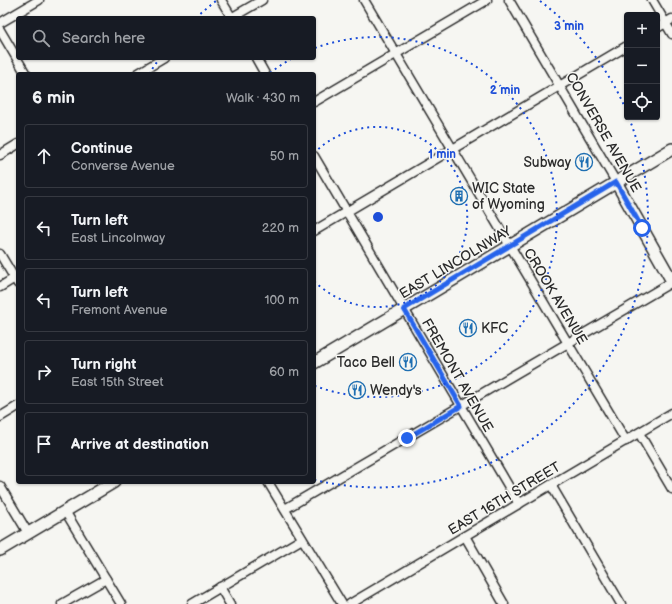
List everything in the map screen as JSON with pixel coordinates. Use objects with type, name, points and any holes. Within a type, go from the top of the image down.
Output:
[{"type":"main road","name":"EAST LINCOLNWAY","points":[[316,362],[672,149]]},
{"type":"main road","name":"CONVERSE AVENUE","points":[[616,182],[668,265],[672,281]]},
{"type":"main road","points":[[0,550],[111,484]]},
{"type":"street","points":[[0,23],[39,0]]},
{"type":"street","points":[[221,0],[231,16]]},
{"type":"street","points":[[235,16],[262,0]]},
{"type":"street","name":"CROOK AVENUE","points":[[364,0],[626,441]]},
{"type":"street","points":[[316,101],[487,0]]},
{"type":"street","name":"CONVERSE AVENUE","points":[[509,0],[616,182]]},
{"type":"street","points":[[652,0],[669,21],[672,34]]},
{"type":"street","points":[[660,26],[669,21]]},
{"type":"street","points":[[0,30],[16,57]]},
{"type":"street","points":[[316,230],[624,48]]},
{"type":"street","points":[[18,60],[25,72]]},
{"type":"street","points":[[140,72],[161,60]]},
{"type":"street","points":[[257,60],[264,72]]},
{"type":"street","points":[[0,155],[16,145]]},
{"type":"street","name":"FREMONT AVENUE","points":[[316,159],[519,504]]},
{"type":"street","points":[[0,254],[16,278]]},
{"type":"street","points":[[0,287],[16,280]]},
{"type":"street","points":[[284,509],[672,281]]},
{"type":"street","points":[[0,416],[16,407]]},
{"type":"street","name":"EAST 16TH STREET","points":[[350,604],[672,413]]},
{"type":"street","points":[[639,433],[672,489]]},
{"type":"street","points":[[269,484],[342,604]]},
{"type":"street","points":[[551,485],[621,604]]},
{"type":"street","points":[[0,486],[28,533]]},
{"type":"street","points":[[65,511],[121,604]]},
{"type":"street","points":[[464,536],[504,604]]},
{"type":"street","points":[[192,604],[302,539]]},
{"type":"street","points":[[62,604],[106,578]]},
{"type":"street","points":[[220,587],[230,604]]},
{"type":"place","name":"Subway","points":[[584,162]]},
{"type":"place","name":"WIC State of Wyoming","points":[[459,196]]},
{"type":"place","name":"KFC","points":[[468,328]]},
{"type":"place","name":"Taco Bell","points":[[408,362]]},
{"type":"place","name":"Wendy's","points":[[357,390]]},
{"type":"route","points":[[407,438],[461,406],[404,309],[616,182],[642,228]]}]
